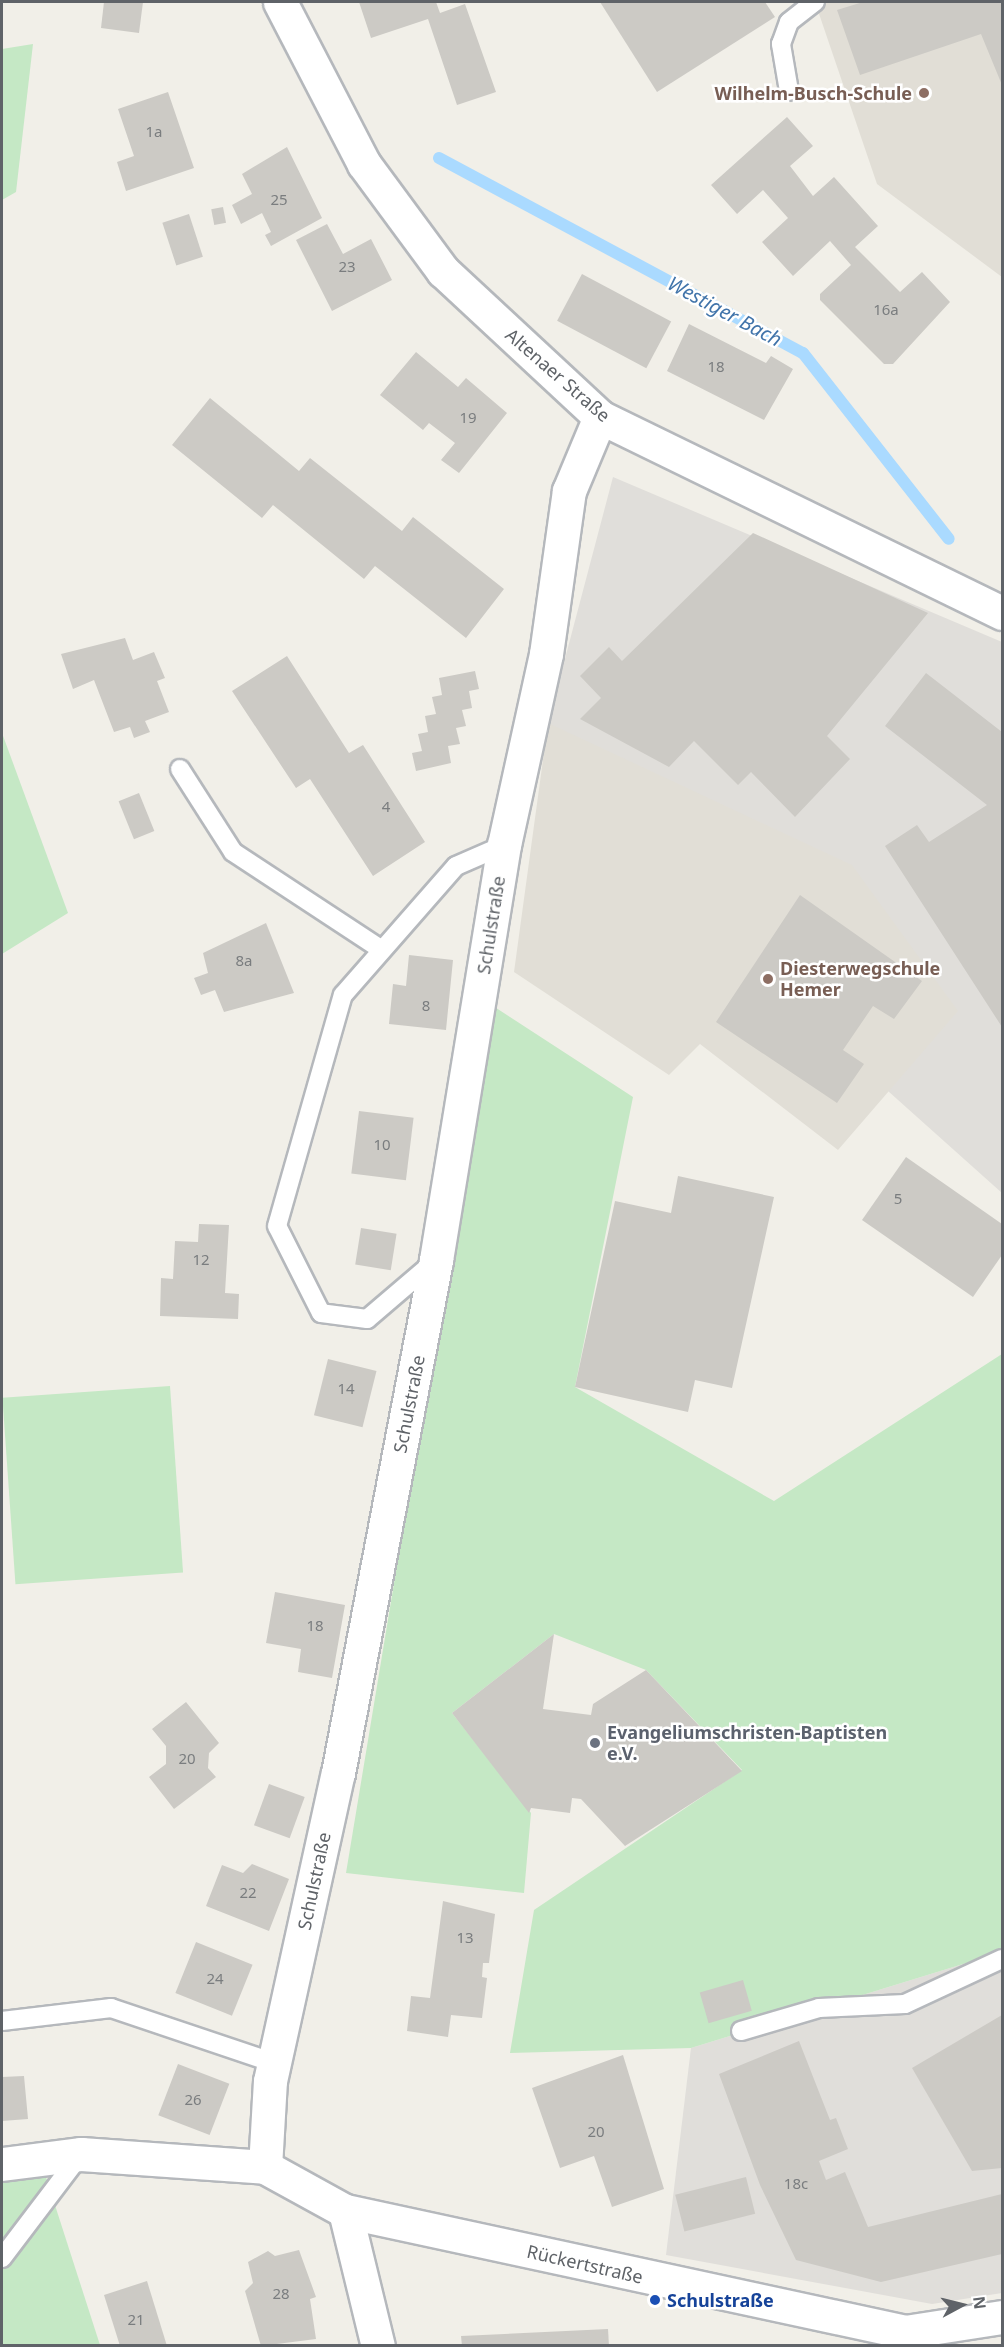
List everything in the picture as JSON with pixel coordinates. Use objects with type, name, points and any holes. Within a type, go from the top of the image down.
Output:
[{"type":"street","name":"Altenaer Straße","points":[[280,2],[364,164],[443,271],[600,417],[1002,613]]},
{"type":"street","name":"Schulstraße","points":[[265,2167],[274,2063],[338,1773],[436,1260],[504,845],[546,654],[569,491],[600,417]]},
{"type":"street","points":[[2,2164],[81,2154],[265,2167],[345,2211],[378,2346]]},
{"type":"street","name":"Rückertstraße","points":[[345,2211],[908,2339],[1002,2317]]},
{"type":"lane","points":[[789,91],[781,44],[789,22],[815,2]]},
{"type":"lane","points":[[180,769],[233,852],[382,950]]},
{"type":"lane","points":[[436,1260],[367,1319],[321,1313],[277,1226],[343,995],[456,866],[504,845]]},
{"type":"lane","points":[[741,2031],[819,2008],[904,2004],[1002,1959]]},
{"type":"lane","points":[[2,2021],[111,2008],[274,2063]]},
{"type":"lane","points":[[2,2258],[81,2154]]},
{"type":"shaded area","name":"Wilhelm-Busch-Schule","points":[[815,2],[1002,2],[1002,277],[877,184]]},
{"type":"shaded area","points":[[613,477],[1002,642],[1002,1193],[888,1091],[957,1011],[548,723]]},
{"type":"shaded area","points":[[548,723],[852,865],[958,1011],[838,1150],[700,1044],[669,1075],[514,972]]},
{"type":"shaded area","points":[[1002,1952],[1002,2293],[932,2304],[666,2255],[691,2048]]},
{"type":"green space","points":[[33,44],[16,192],[2,200],[2,49]]},
{"type":"green space","points":[[2,733],[68,913],[2,954]]},
{"type":"green space","points":[[490,1004],[633,1097],[575,1387],[774,1501],[1002,1354],[1002,1952],[691,2048],[510,2053],[534,1910],[742,1770],[646,1670],[554,1634],[452,1713],[531,1813],[524,1893],[346,1873]]},
{"type":"green space","points":[[170,1386],[183,1573],[15,1584],[2,1398]]},
{"type":"green space","points":[[44,2171],[100,2345],[2,2346],[2,2174]]},
{"type":"building","points":[[104,2],[143,2],[139,33],[101,28]]},
{"type":"building","points":[[359,2],[436,2],[440,13],[465,4],[496,92],[457,105],[428,19],[371,38]]},
{"type":"building","points":[[600,2],[765,2],[775,17],[657,92]]},
{"type":"building","points":[[863,2],[1002,2],[1002,85],[981,34],[860,75],[837,10]]},
{"type":"building","points":[[168,92],[194,168],[126,191],[117,162],[134,156],[118,109]]},
{"type":"building","points":[[787,117],[813,146],[790,166],[813,196],[834,177],[878,226],[855,247],[900,292],[922,272],[950,302],[893,364],[884,364],[820,300],[820,294],[851,265],[830,241],[793,276],[762,242],[788,218],[763,190],[737,214],[711,185]]},
{"type":"building","points":[[287,147],[322,218],[271,246],[265,235],[271,232],[262,213],[241,224],[232,205],[252,194],[242,174]]},
{"type":"building","points":[[223,207],[226,223],[214,225],[211,209]]},
{"type":"building","points":[[189,214],[203,257],[176,265],[162,223]]},
{"type":"building","points":[[327,224],[343,254],[371,239],[392,280],[332,311],[296,240]]},
{"type":"building","points":[[582,274],[671,321],[646,368],[557,321]]},
{"type":"building","points":[[689,324],[766,363],[771,356],[793,369],[764,420],[667,371]]},
{"type":"building","points":[[416,352],[458,387],[466,378],[507,413],[459,473],[441,460],[455,443],[429,423],[423,430],[380,395]]},
{"type":"building","points":[[210,398],[299,471],[310,458],[402,531],[413,517],[504,589],[466,638],[375,566],[364,579],[273,505],[262,518],[172,445]]},
{"type":"building","points":[[753,533],[928,613],[827,736],[850,759],[795,817],[751,772],[738,785],[694,741],[669,767],[580,719],[601,698],[580,676],[609,647],[622,661]]},
{"type":"building","points":[[125,638],[133,660],[154,652],[165,678],[157,681],[169,712],[145,721],[150,732],[134,738],[130,727],[114,732],[94,680],[73,689],[61,654]]},
{"type":"building","points":[[287,656],[349,753],[363,745],[425,842],[373,876],[310,779],[296,788],[232,691]]},
{"type":"building","points":[[475,671],[479,689],[469,691],[472,708],[462,710],[466,726],[456,728],[460,744],[448,746],[451,763],[416,771],[412,753],[422,751],[418,734],[428,732],[425,716],[436,714],[432,697],[442,695],[439,678]]},
{"type":"building","points":[[926,673],[1002,732],[1002,1027],[885,846],[917,825],[929,842],[987,805],[885,726]]},
{"type":"building","points":[[139,793],[154,831],[134,839],[119,801]]},
{"type":"building","name":"Diesterwegschule Hemer","points":[[800,895],[922,981],[894,1019],[873,1006],[843,1050],[864,1064],[837,1103],[716,1022]]},
{"type":"building","points":[[266,923],[294,993],[224,1012],[215,990],[201,995],[194,978],[208,973],[203,953]]},
{"type":"building","points":[[409,955],[453,960],[446,1030],[389,1024],[393,984],[406,986]]},
{"type":"building","points":[[359,1111],[414,1118],[406,1180],[351,1174]]},
{"type":"building","points":[[906,1157],[1002,1224],[1002,1255],[973,1297],[862,1220]]},
{"type":"building","points":[[678,1176],[774,1197],[732,1388],[695,1380],[688,1412],[575,1387],[615,1201],[671,1213]]},
{"type":"building","points":[[199,1224],[229,1225],[225,1293],[239,1294],[238,1319],[160,1316],[161,1278],[173,1279],[175,1241],[198,1242]]},
{"type":"building","points":[[361,1228],[397,1234],[391,1270],[355,1265]]},
{"type":"building","points":[[328,1359],[377,1371],[362,1427],[314,1415]]},
{"type":"building","points":[[275,1592],[345,1605],[332,1678],[298,1672],[301,1649],[266,1643]]},
{"type":"building","name":"Evangeliumschristen-Baptisten e.V.","points":[[554,1634],[543,1709],[591,1715],[593,1704],[646,1670],[742,1771],[625,1846],[581,1799],[572,1798],[570,1813],[531,1808],[529,1813],[452,1713]]},
{"type":"building","points":[[186,1702],[219,1743],[209,1753],[208,1768],[216,1777],[174,1809],[149,1777],[166,1764],[166,1746],[152,1729]]},
{"type":"building","points":[[269,1784],[305,1797],[290,1838],[254,1825]]},
{"type":"building","points":[[252,1864],[289,1879],[269,1931],[206,1906],[222,1865],[243,1873]]},
{"type":"building","points":[[443,1901],[495,1914],[489,1963],[483,1963],[482,1977],[487,1978],[482,2018],[451,2015],[448,2037],[407,2031],[411,1996],[430,1998]]},
{"type":"building","points":[[196,1942],[253,1965],[232,2016],[175,1993]]},
{"type":"building","points":[[743,1980],[752,2011],[709,2023],[700,1992]]},
{"type":"building","points":[[1002,2015],[1002,2168],[972,2171],[912,2068]]},
{"type":"building","points":[[799,2041],[830,2120],[836,2118],[848,2149],[819,2161],[826,2180],[845,2172],[868,2227],[1002,2194],[1002,2254],[881,2282],[796,2260],[760,2185],[719,2074]]},
{"type":"building","points":[[623,2055],[664,2189],[612,2207],[594,2156],[560,2168],[532,2088]]},
{"type":"building","points":[[178,2064],[229,2084],[210,2135],[158,2115]]},
{"type":"building","points":[[24,2076],[28,2119],[2,2121],[2,2077]]},
{"type":"building","points":[[746,2177],[755,2214],[684,2232],[675,2195]]},
{"type":"building","points":[[299,2250],[316,2297],[310,2299],[316,2339],[261,2346],[245,2291],[253,2283],[248,2262],[268,2251],[275,2256]]},
{"type":"building","points":[[147,2281],[167,2346],[120,2346],[104,2295]]},
{"type":"building","points":[[608,2329],[609,2346],[462,2346],[461,2336]]},
{"type":"waterway","name":"Westiger Bach","points":[[439,158],[803,353],[949,539]]},
{"type":"place","name":"Wilhelm-Busch-Schule","points":[[924,93]]},
{"type":"place","name":"Diesterwegschule Hemer","points":[[768,979]]},
{"type":"place","name":"Evangeliumschristen-Baptisten e.V.","points":[[595,1743]]},
{"type":"place","name":"Schulstraße","points":[[655,2300]]}]
